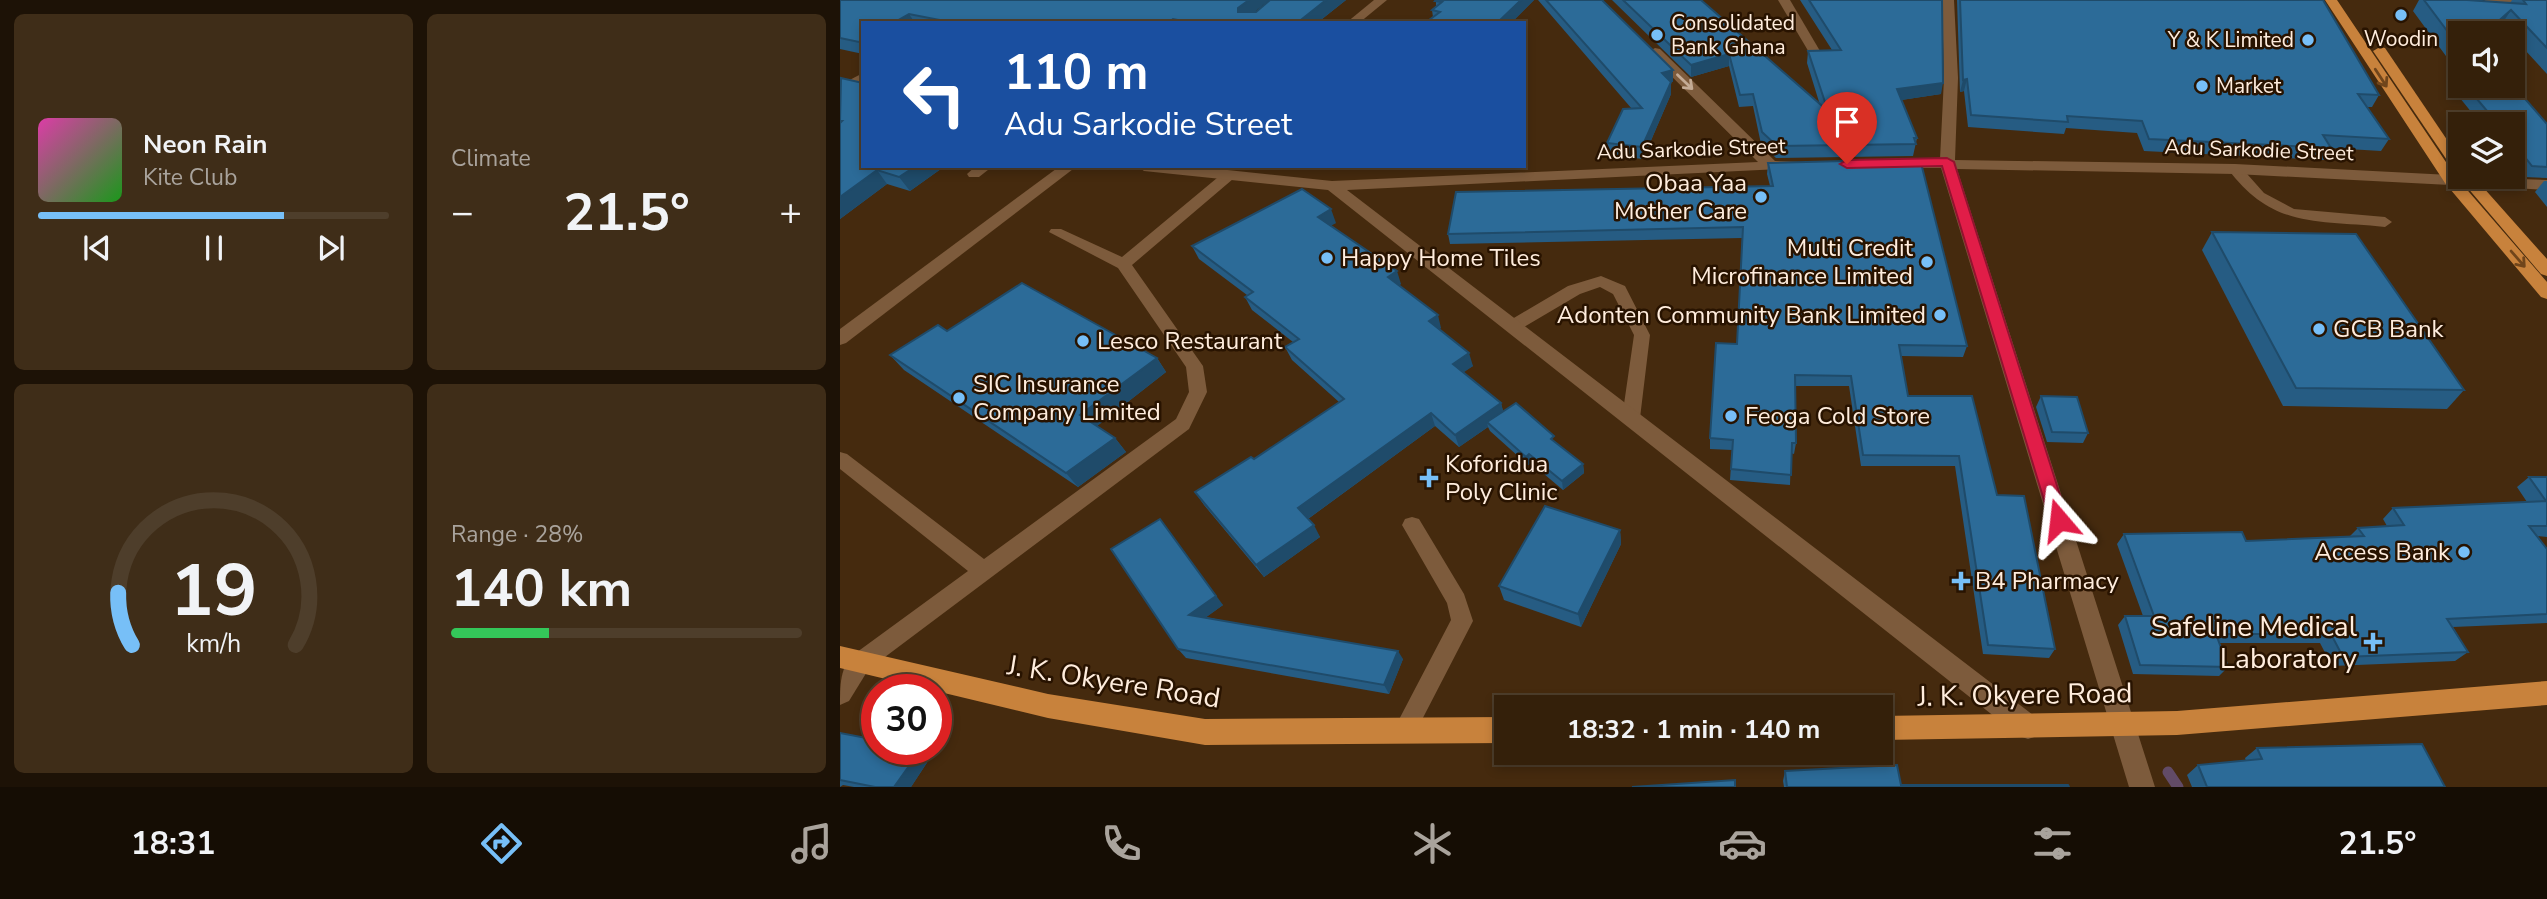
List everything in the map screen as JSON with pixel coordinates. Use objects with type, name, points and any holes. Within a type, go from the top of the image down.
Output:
[{"type":"main road","points":[[2331,0],[2448,158]]},
{"type":"main road","points":[[2346,0],[2448,156]]},
{"type":"main road","points":[[2471,189],[2547,293]]},
{"type":"main road","points":[[2473,189],[2547,270]]},
{"type":"main road","name":"J. K. Okyere Road","points":[[850,660],[1048,706],[1205,732],[1494,730]]},
{"type":"main road","name":"J. K. Okyere Road","points":[[1893,728],[2177,723],[2547,693]]},
{"type":"street","points":[[1948,0],[1951,78],[1947,162],[2142,787]]},
{"type":"street","points":[[2490,0],[2547,3]]},
{"type":"street","points":[[1641,39],[1771,166]]},
{"type":"street","name":"Adu Sarkodie Street","points":[[1880,164],[1947,162],[2448,176]]},
{"type":"street","name":"Adu Sarkodie Street","points":[[1161,168],[1332,186],[1812,165]]},
{"type":"street","points":[[840,338],[1067,168]]},
{"type":"street","name":"Adu Sarkodie Street","points":[[2525,183],[2547,185]]},
{"type":"street","points":[[1332,186],[2028,727]]},
{"type":"street","points":[[840,693],[850,660]]},
{"type":"lane","points":[[1356,20],[1381,0]]},
{"type":"lane","points":[[1784,0],[1814,51]]},
{"type":"lane","points":[[840,90],[861,79]]},
{"type":"lane","points":[[2235,169],[2259,196],[2291,213],[2385,222]]},
{"type":"lane","points":[[1122,264],[1228,176]]},
{"type":"lane","points":[[850,660],[984,571],[1183,424],[1198,392],[1194,366],[1122,264],[1056,232]]},
{"type":"lane","points":[[1513,326],[1574,290],[1601,281],[1619,290],[1642,335],[1631,418]]},
{"type":"lane","points":[[840,459],[984,571]]},
{"type":"lane","points":[[1404,731],[1462,621],[1457,601],[1412,524]]},
{"type":"building","points":[[840,0],[1249,0],[1238,8],[1238,12],[1256,12],[1270,0],[1326,0],[1300,21],[945,21],[909,14],[897,21],[861,21],[859,42],[840,38]]},
{"type":"building","points":[[1521,0],[1499,21],[1428,21],[1440,12],[1432,10],[1442,2],[1435,1]]},
{"type":"building","points":[[1546,0],[1602,0],[1673,70],[1662,73],[1671,82],[1642,147],[1607,143],[1623,109],[1642,108]]},
{"type":"building","points":[[1623,0],[1701,0],[1828,111],[1808,51],[1841,50],[1809,0],[1942,0],[1943,83],[1897,89],[1917,138],[1914,138],[1916,144],[1777,146],[1762,132],[1753,94],[1740,95],[1729,54],[1691,65]]},
{"type":"building","name":"Market","points":[[1960,0],[2323,0],[2379,95],[2358,94],[2389,139],[2323,135],[2331,148],[2149,139],[2142,121],[2067,116],[2068,122],[1971,115],[1967,79],[1963,80]]},
{"type":"building","points":[[2424,0],[2526,4],[2523,0],[2547,0],[2547,48],[2525,25],[2525,21],[2521,21],[2511,10],[2499,21],[2448,21],[2448,32]]},
{"type":"building","points":[[841,78],[861,83],[861,168],[913,168],[899,177],[877,170],[840,197]]},
{"type":"building","points":[[2476,98],[2524,98],[2547,124],[2547,167],[2532,166],[2525,157],[2525,112],[2488,112]]},
{"type":"building","points":[[1920,159],[1967,346],[1899,345],[1908,396],[1972,396],[1997,495],[2024,496],[2055,649],[1988,645],[1959,456],[1863,455],[1851,376],[1795,375],[1796,443],[1792,443],[1791,475],[1731,469],[1733,440],[1710,438],[1716,343],[1737,344],[1743,227],[1448,234],[1456,192],[1773,186],[1768,163]]},
{"type":"building","points":[[1302,189],[1331,209],[1318,217],[1397,271],[1388,277],[1438,315],[1429,321],[1469,353],[1453,364],[1501,403],[1455,435],[1431,413],[1298,508],[1314,525],[1256,565],[1195,492],[1251,457],[1254,459],[1344,399],[1285,347],[1299,339],[1245,297],[1253,292],[1192,246]]},
{"type":"building","name":"GCB Bank","points":[[2212,232],[2356,234],[2464,390],[2296,388]]},
{"type":"building","points":[[1022,283],[1157,358],[1080,415],[1115,438],[1066,473],[890,355],[938,325],[947,331]]},
{"type":"building","points":[[2041,396],[2077,397],[2088,433],[2052,432]]},
{"type":"building","points":[[1516,403],[1554,436],[1551,439],[1583,464],[1562,481],[1529,454],[1526,457],[1487,422]]},
{"type":"building","points":[[2529,477],[2547,477],[2547,526],[2529,526],[2547,549],[2547,614],[2447,619],[2468,652],[2343,657],[2331,634],[2216,634],[2228,667],[2140,665],[2125,616],[2154,616],[2124,534],[2242,532],[2246,541],[2364,536],[2358,528],[2404,525],[2393,508],[2546,501]]},
{"type":"building","points":[[1545,506],[1620,530],[1578,614],[1499,586]]},
{"type":"building","points":[[1160,519],[1216,596],[1189,615],[1398,651],[1384,685],[1178,649],[1111,549]]},
{"type":"building","points":[[840,733],[861,737],[861,765],[910,765],[894,787],[875,787],[840,780]]},
{"type":"building","points":[[2422,744],[2445,787],[2207,787],[2198,765],[2262,759],[2257,748]]},
{"type":"building","points":[[1897,765],[1901,785],[2069,787],[1787,787],[1785,771]]},
{"type":"building","points":[[1735,780],[1735,787],[1632,787]]},
{"type":"waterway","points":[[2168,772],[2178,787]]},
{"type":"place","name":"Woodin","points":[[2401,15]]},
{"type":"place","name":"Consolidated Bank Ghana","points":[[1657,35]]},
{"type":"place","name":"Y & K Limited","points":[[2308,40]]},
{"type":"place","name":"Market","points":[[2202,86]]},
{"type":"place","name":"Obaa Yaa Mother Care","points":[[1761,197]]},
{"type":"place","name":"Happy Home Tiles","points":[[1327,258]]},
{"type":"place","name":"Multi Credit Microfinance Limited","points":[[1927,262]]},
{"type":"place","name":"Adonten Community Bank Limited","points":[[1940,315]]},
{"type":"place","name":"GCB Bank","points":[[2319,329]]},
{"type":"place","name":"Lesco Restaurant","points":[[1083,341]]},
{"type":"place","name":"SIC Insurance Company Limited","points":[[959,398]]},
{"type":"place","name":"Feoga Cold Store","points":[[1731,416]]},
{"type":"place","name":"Koforidua Poly Clinic","points":[[1429,478]]},
{"type":"place","name":"Access Bank","points":[[2464,552]]},
{"type":"place","name":"B4 Pharmacy","points":[[1961,581]]},
{"type":"place","name":"Safeline Medical Laboratory","points":[[2373,642]]},
{"type":"route","points":[[1847,164],[1947,162],[2059,520]]}]
